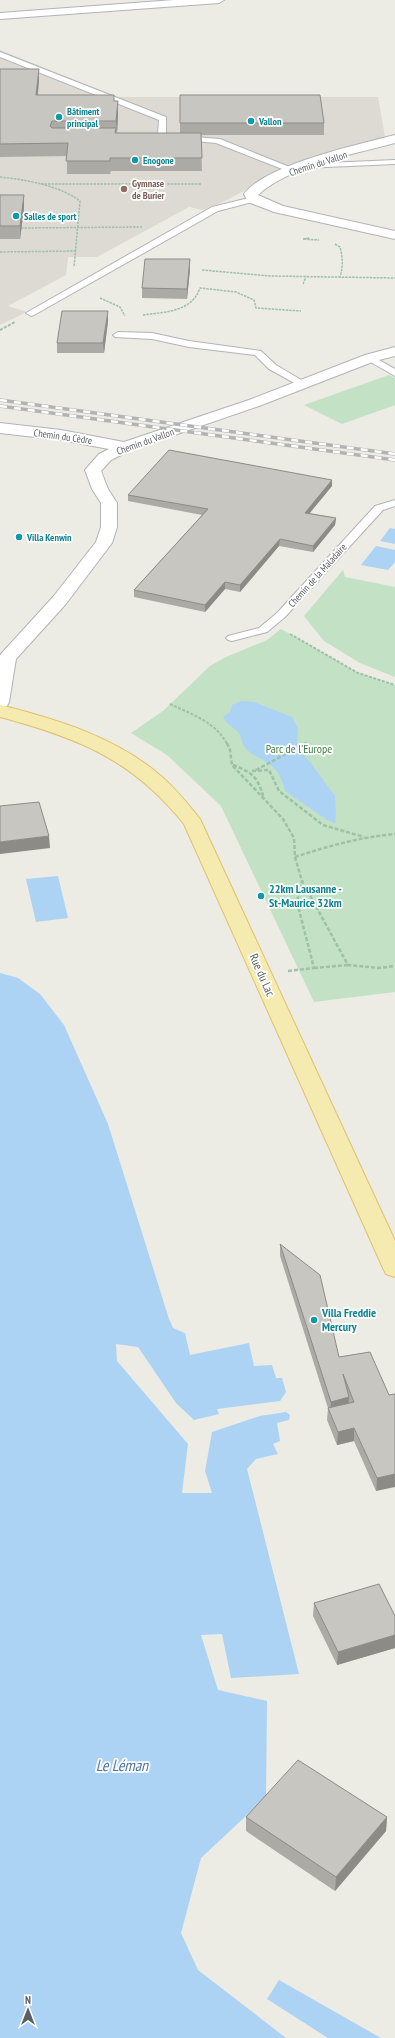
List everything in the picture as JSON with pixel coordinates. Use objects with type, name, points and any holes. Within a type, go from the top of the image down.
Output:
[{"type":"main road","name":"Rue du Lac","points":[[0,710],[71,732],[109,748],[140,767],[179,803],[193,823],[395,1268]]},
{"type":"street","points":[[0,16],[167,1],[219,0]]},
{"type":"street","name":"Chemin du Vallon","points":[[253,199],[251,194],[263,183],[298,168],[395,139]]},
{"type":"street","points":[[253,199],[279,209],[395,235]]},
{"type":"street","name":"Chemin du Vallon","points":[[0,702],[3,660],[59,601],[104,543],[109,527],[109,503],[100,489],[93,470],[105,457],[125,446],[246,406],[370,358],[395,351]]},
{"type":"street","name":"Chemin du Cèdre","points":[[0,428],[61,435],[125,446]]},
{"type":"lane","points":[[2,56],[162,119],[170,138]]},
{"type":"lane","points":[[140,137],[217,141],[298,168],[395,162]]},
{"type":"lane","points":[[31,313],[215,209],[253,199]]},
{"type":"lane","points":[[118,335],[152,336],[188,344],[258,353],[264,361],[303,384]]},
{"type":"lane","points":[[370,358],[395,373]]},
{"type":"lane","name":"Chemin de la Maladaire","points":[[232,638],[263,630],[281,615],[379,508],[395,503]]},
{"type":"path","points":[[0,177],[19,178],[39,184],[80,201],[74,272],[76,277],[84,283]]},
{"type":"path","points":[[39,184],[202,184]]},
{"type":"path","points":[[323,240],[303,239],[352,226]]},
{"type":"path","points":[[21,228],[146,228]]},
{"type":"path","points":[[330,241],[340,247],[344,268],[340,277]]},
{"type":"path","points":[[0,252],[76,251]]},
{"type":"path","points":[[202,270],[270,276],[395,278]]},
{"type":"path","points":[[303,284],[306,277]]},
{"type":"path","points":[[140,316],[186,307],[194,301],[200,288],[236,292],[254,300],[256,308],[301,311]]},
{"type":"path","points":[[124,318],[132,317]]},
{"type":"path","points":[[287,632],[358,672],[395,685]]},
{"type":"path","points":[[170,704],[209,723],[218,732],[230,750],[232,765],[283,819],[294,838],[296,857],[302,881],[348,965]]},
{"type":"path","points":[[252,771],[266,766],[308,742]]},
{"type":"path","points":[[232,765],[252,771],[269,770],[279,791],[323,825],[364,836],[395,834]]},
{"type":"path","points":[[252,771],[259,783],[264,800]]},
{"type":"path","points":[[296,857],[325,847],[358,841],[364,836]]},
{"type":"path","points":[[302,881],[297,902],[314,968]]},
{"type":"path","points":[[288,971],[348,965],[378,968],[395,966]]},
{"type":"shaded area","name":"Gymnase de Burier","points":[[0,50],[118,97],[378,97],[385,137],[358,145],[253,186],[225,201],[203,210],[189,207],[97,257],[68,257],[66,275],[8,306],[27,312],[0,325]]},
{"type":"green space","points":[[389,375],[395,378],[395,405],[342,424],[304,405]]},
{"type":"green space","points":[[343,570],[345,577],[395,587],[395,677],[360,663],[324,641],[304,616]]},
{"type":"green space","name":"Parc de l'Europe","points":[[281,629],[358,673],[395,685],[395,992],[314,1002],[221,806],[167,755],[131,733],[163,711],[210,666],[224,658],[267,640]]},
{"type":"water","points":[[390,528],[395,529],[395,544],[380,541]]},
{"type":"water","points":[[376,546],[395,550],[395,562],[388,570],[361,565]]},
{"type":"water","points":[[241,701],[254,702],[292,717],[298,728],[297,742],[302,753],[335,796],[335,823],[327,820],[285,791],[279,774],[272,766],[251,753],[245,747],[238,732],[228,724],[223,717],[230,712],[232,705]]},
{"type":"water","points":[[58,876],[68,918],[36,922],[26,879]]},
{"type":"water","name":"Le Léman","points":[[0,973],[18,978],[40,994],[64,1025],[108,1124],[169,1319],[173,1328],[185,1333],[190,1355],[249,1343],[254,1366],[272,1365],[276,1378],[282,1378],[286,1392],[280,1401],[217,1409],[219,1414],[194,1420],[176,1403],[138,1347],[116,1344],[117,1361],[188,1444],[182,1493],[212,1493],[205,1471],[212,1432],[260,1416],[286,1412],[290,1415],[289,1420],[277,1423],[280,1441],[273,1444],[278,1454],[256,1459],[247,1469],[299,1674],[231,1678],[222,1634],[201,1635],[218,1690],[267,1701],[266,1797],[201,1858],[181,1933],[198,1970],[286,2038],[0,2038]]},
{"type":"water","points":[[279,1980],[381,2038],[328,2038],[267,1999]]},
{"type":"building","points":[[0,69],[39,69],[36,95],[114,95],[114,101],[118,101],[116,121],[52,121],[50,126],[52,128],[116,128],[115,133],[201,133],[202,158],[110,158],[110,161],[66,161],[68,143],[0,144]]},
{"type":"building","points":[[180,95],[320,95],[324,123],[180,123]]},
{"type":"building","points":[[0,195],[24,195],[20,226],[0,226]]},
{"type":"building","points":[[145,259],[190,259],[187,289],[142,288]]},
{"type":"building","points":[[62,311],[108,311],[103,343],[57,343]]},
{"type":"building","points":[[169,450],[332,480],[305,513],[336,518],[313,546],[280,539],[240,585],[225,582],[205,605],[134,590],[208,509],[128,495]]},
{"type":"building","points":[[39,802],[49,836],[0,842],[0,806]]},
{"type":"building","points":[[280,1244],[320,1275],[339,1357],[370,1352],[389,1395],[395,1394],[395,1474],[377,1478],[354,1428],[338,1432],[328,1408],[354,1402],[343,1374],[349,1397],[331,1402]]},
{"type":"building","points":[[379,1584],[395,1616],[395,1635],[338,1652],[314,1603]]},
{"type":"building","points":[[298,1760],[387,1817],[336,1877],[246,1817]]},
{"type":"railway","points":[[0,400],[395,454]]},
{"type":"railway","points":[[0,406],[395,460]]},
{"type":"place","name":"Bâtiment principal","points":[[59,117]]},
{"type":"place","name":"Vallon","points":[[251,121]]},
{"type":"place","name":"Enogone","points":[[135,160]]},
{"type":"place","name":"Gymnase de Burier","points":[[124,189]]},
{"type":"place","name":"Salles de sport","points":[[16,216]]},
{"type":"place","name":"Villa Kenwin","points":[[19,537]]},
{"type":"place","name":"22km Lausanne - St-Maurice 32km","points":[[261,896]]},
{"type":"place","name":"Villa Freddie Mercury","points":[[314,1320]]}]
